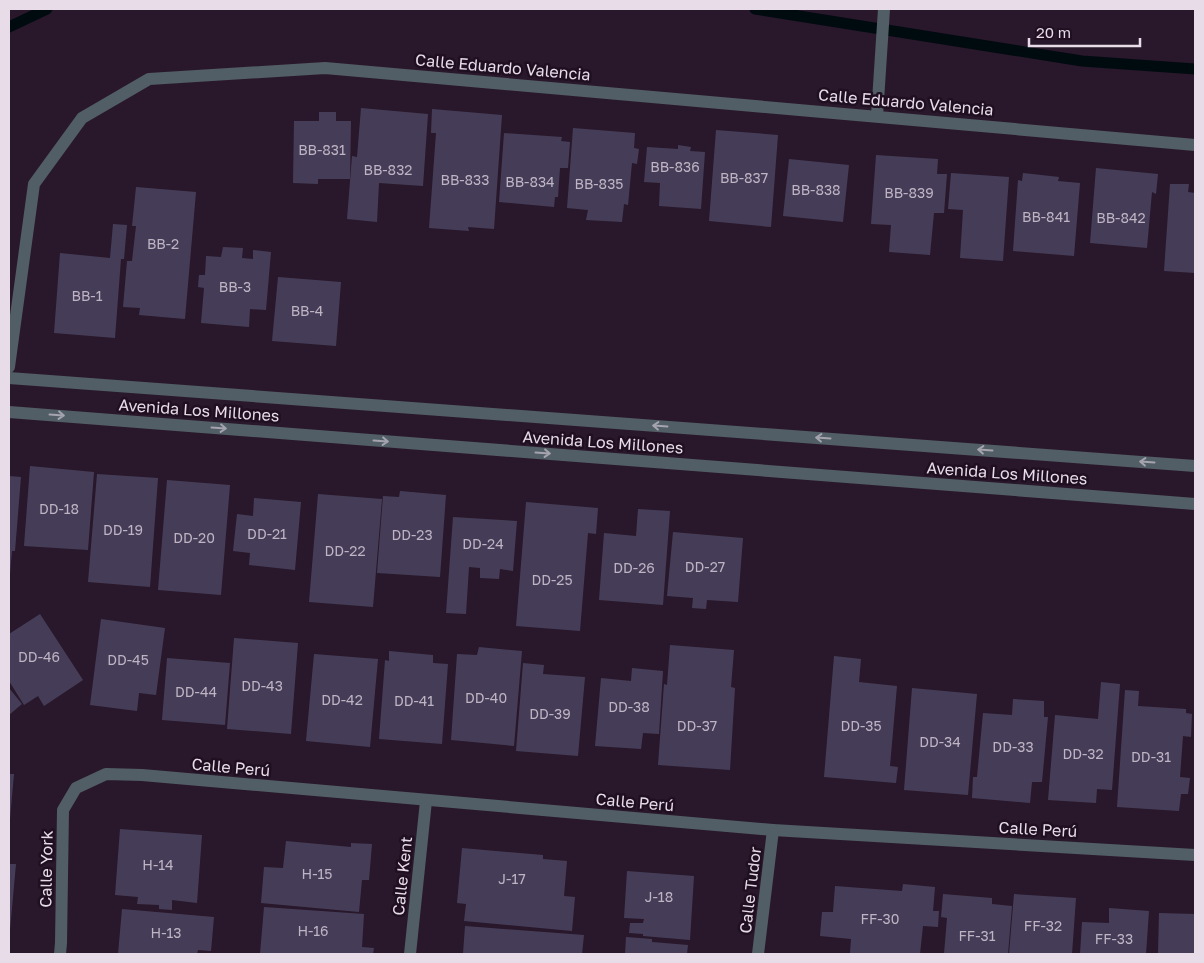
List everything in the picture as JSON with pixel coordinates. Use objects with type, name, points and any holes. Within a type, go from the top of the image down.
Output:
[{"type":"street","points":[[877,116],[884,9]]},
{"type":"street","name":"Calle Eduardo Valencia","points":[[9,366],[34,184],[82,118],[149,79],[325,68],[1195,145]]},
{"type":"street","name":"Avenida Los Millones","points":[[9,378],[1195,466]]},
{"type":"street","name":"Avenida Los Millones","points":[[9,412],[1195,504]]},
{"type":"street","name":"Calle Perú","points":[[76,788],[106,774],[142,775],[773,830],[1195,855]]},
{"type":"street","name":"Calle York","points":[[60,954],[62,943],[63,810],[76,788]]},
{"type":"street","name":"Calle Kent","points":[[410,954],[426,800]]},
{"type":"street","name":"Calle Tudor","points":[[758,954],[773,830]]},
{"type":"building","points":[[361,108],[428,114],[423,186],[379,183],[377,222],[347,219],[352,156],[357,157]]},
{"type":"building","points":[[432,109],[502,115],[494,229],[468,227],[469,231],[429,228],[436,133],[431,133]]},
{"type":"building","points":[[319,112],[336,112],[336,121],[351,121],[350,179],[318,179],[318,184],[293,183],[294,121],[319,121]]},
{"type":"building","points":[[573,128],[635,133],[634,148],[639,149],[637,164],[632,163],[628,205],[624,204],[622,222],[586,220],[588,210],[567,208]]},
{"type":"building","points":[[716,130],[778,135],[771,227],[709,221]]},
{"type":"building","points":[[504,133],[562,137],[561,141],[570,142],[568,168],[560,168],[558,197],[555,197],[554,207],[499,202]]},
{"type":"building","points":[[678,145],[691,147],[690,151],[705,152],[701,209],[659,206],[660,183],[644,182],[647,147],[678,149]]},
{"type":"building","points":[[876,155],[938,159],[937,174],[947,174],[944,213],[934,213],[930,255],[889,252],[891,225],[871,224]]},
{"type":"building","points":[[789,159],[849,165],[843,222],[783,216]]},
{"type":"building","points":[[1096,168],[1158,174],[1156,194],[1152,192],[1147,248],[1090,243]]},
{"type":"building","points":[[951,173],[1009,177],[1003,261],[960,258],[963,210],[948,209]]},
{"type":"building","points":[[1023,173],[1059,177],[1058,181],[1080,183],[1074,256],[1013,251],[1018,180],[1022,181]]},
{"type":"building","points":[[1170,184],[1189,184],[1188,192],[1195,193],[1195,273],[1164,271]]},
{"type":"building","points":[[136,187],[196,192],[185,319],[139,315],[140,308],[123,307],[127,261],[132,261],[136,226],[132,226]]},
{"type":"building","points":[[113,224],[127,225],[124,259],[121,259],[115,338],[54,333],[60,253],[110,258]]},
{"type":"building","points":[[223,247],[243,248],[242,258],[253,259],[253,250],[271,252],[266,310],[250,309],[249,327],[201,323],[204,288],[198,287],[199,275],[205,275],[206,256],[221,257]]},
{"type":"building","points":[[278,277],[341,282],[336,346],[272,341]]},
{"type":"building","points":[[30,466],[94,472],[88,550],[24,546]]},
{"type":"building","points":[[97,474],[158,478],[150,587],[88,582]]},
{"type":"building","points":[[9,476],[21,477],[15,551],[12,551],[10,574],[9,574]]},
{"type":"building","points":[[167,480],[230,485],[221,595],[158,590]]},
{"type":"building","points":[[400,491],[446,495],[440,577],[377,573],[383,496],[399,497]]},
{"type":"building","points":[[318,494],[382,499],[373,607],[309,602]]},
{"type":"building","points":[[254,498],[301,502],[295,570],[249,565],[250,553],[233,551],[237,514],[253,516]]},
{"type":"building","points":[[526,502],[598,508],[596,534],[588,533],[580,631],[516,626]]},
{"type":"building","points":[[638,509],[670,511],[663,605],[599,600],[604,533],[636,536]]},
{"type":"building","points":[[453,517],[517,521],[513,571],[500,569],[499,579],[480,578],[480,568],[469,567],[466,614],[446,613]]},
{"type":"building","points":[[673,532],[743,538],[738,602],[707,600],[706,609],[692,608],[693,598],[667,596]]},
{"type":"building","points":[[40,614],[83,680],[44,706],[38,696],[24,705],[9,681],[9,634]]},
{"type":"building","points":[[101,619],[165,628],[156,695],[139,693],[137,711],[90,705]]},
{"type":"building","points":[[234,638],[298,643],[291,734],[227,729]]},
{"type":"building","points":[[670,645],[734,650],[731,687],[735,688],[730,770],[658,765],[664,684],[667,685]]},
{"type":"building","points":[[479,647],[522,651],[514,746],[451,740],[457,654],[477,655]]},
{"type":"building","points":[[389,651],[433,655],[433,663],[448,664],[442,744],[379,739],[385,660],[389,661]]},
{"type":"building","points":[[314,654],[378,659],[370,747],[306,741]]},
{"type":"building","points":[[834,656],[861,659],[859,682],[897,686],[890,766],[898,767],[896,783],[824,777]]},
{"type":"building","points":[[167,658],[230,663],[225,725],[162,720]]},
{"type":"building","points":[[523,663],[544,665],[543,674],[585,677],[578,756],[516,751]]},
{"type":"building","points":[[632,668],[663,671],[659,734],[643,733],[641,749],[595,746],[601,678],[631,681]]},
{"type":"building","points":[[1101,682],[1120,684],[1112,790],[1097,789],[1096,803],[1048,800],[1055,715],[1098,719]]},
{"type":"building","points":[[9,688],[22,704],[9,715]]},
{"type":"building","points":[[912,688],[977,694],[968,795],[904,790]]},
{"type":"building","points":[[1125,690],[1139,691],[1138,706],[1186,709],[1186,713],[1192,714],[1191,737],[1183,736],[1180,777],[1190,778],[1188,794],[1181,794],[1179,811],[1117,807]]},
{"type":"building","points":[[1013,699],[1044,701],[1044,717],[1048,717],[1042,782],[1032,782],[1030,803],[972,798],[973,777],[977,777],[983,713],[1012,715]]},
{"type":"building","points":[[9,774],[14,774],[10,819],[9,819]]},
{"type":"building","points":[[120,829],[202,835],[197,903],[172,900],[172,910],[159,909],[159,905],[137,904],[138,897],[115,895]]},
{"type":"building","points":[[286,841],[351,847],[351,843],[372,844],[369,880],[362,880],[359,912],[261,903],[264,867],[283,868]]},
{"type":"building","points":[[462,848],[543,855],[543,859],[567,861],[564,896],[575,897],[572,931],[464,921],[466,904],[457,903]]},
{"type":"building","points":[[9,864],[16,864],[10,930],[9,930]]},
{"type":"building","points":[[627,871],[694,876],[690,940],[629,933],[630,923],[643,923],[644,919],[624,918]]},
{"type":"building","points":[[903,884],[935,887],[933,911],[939,911],[938,927],[923,926],[920,954],[850,953],[851,939],[820,936],[822,912],[833,912],[835,886],[902,891]]},
{"type":"building","points":[[943,894],[992,898],[992,904],[1012,906],[1008,954],[944,954],[947,918],[941,917]]},
{"type":"building","points":[[1014,894],[1076,898],[1072,954],[1009,954]]},
{"type":"building","points":[[264,907],[364,914],[362,947],[374,948],[373,954],[260,954]]},
{"type":"building","points":[[1109,908],[1149,911],[1146,954],[1080,954],[1082,922],[1109,923]]},
{"type":"building","points":[[122,909],[214,917],[211,951],[198,950],[197,954],[118,954]]},
{"type":"building","points":[[1159,913],[1195,914],[1195,954],[1158,954]]},
{"type":"building","points":[[465,926],[584,935],[582,954],[463,954]]},
{"type":"building","points":[[626,937],[652,939],[652,942],[688,945],[687,954],[625,954]]},
{"type":"waterway","points":[[9,27],[47,9]]},
{"type":"waterway","points":[[755,9],[1082,61],[1195,69]]}]
